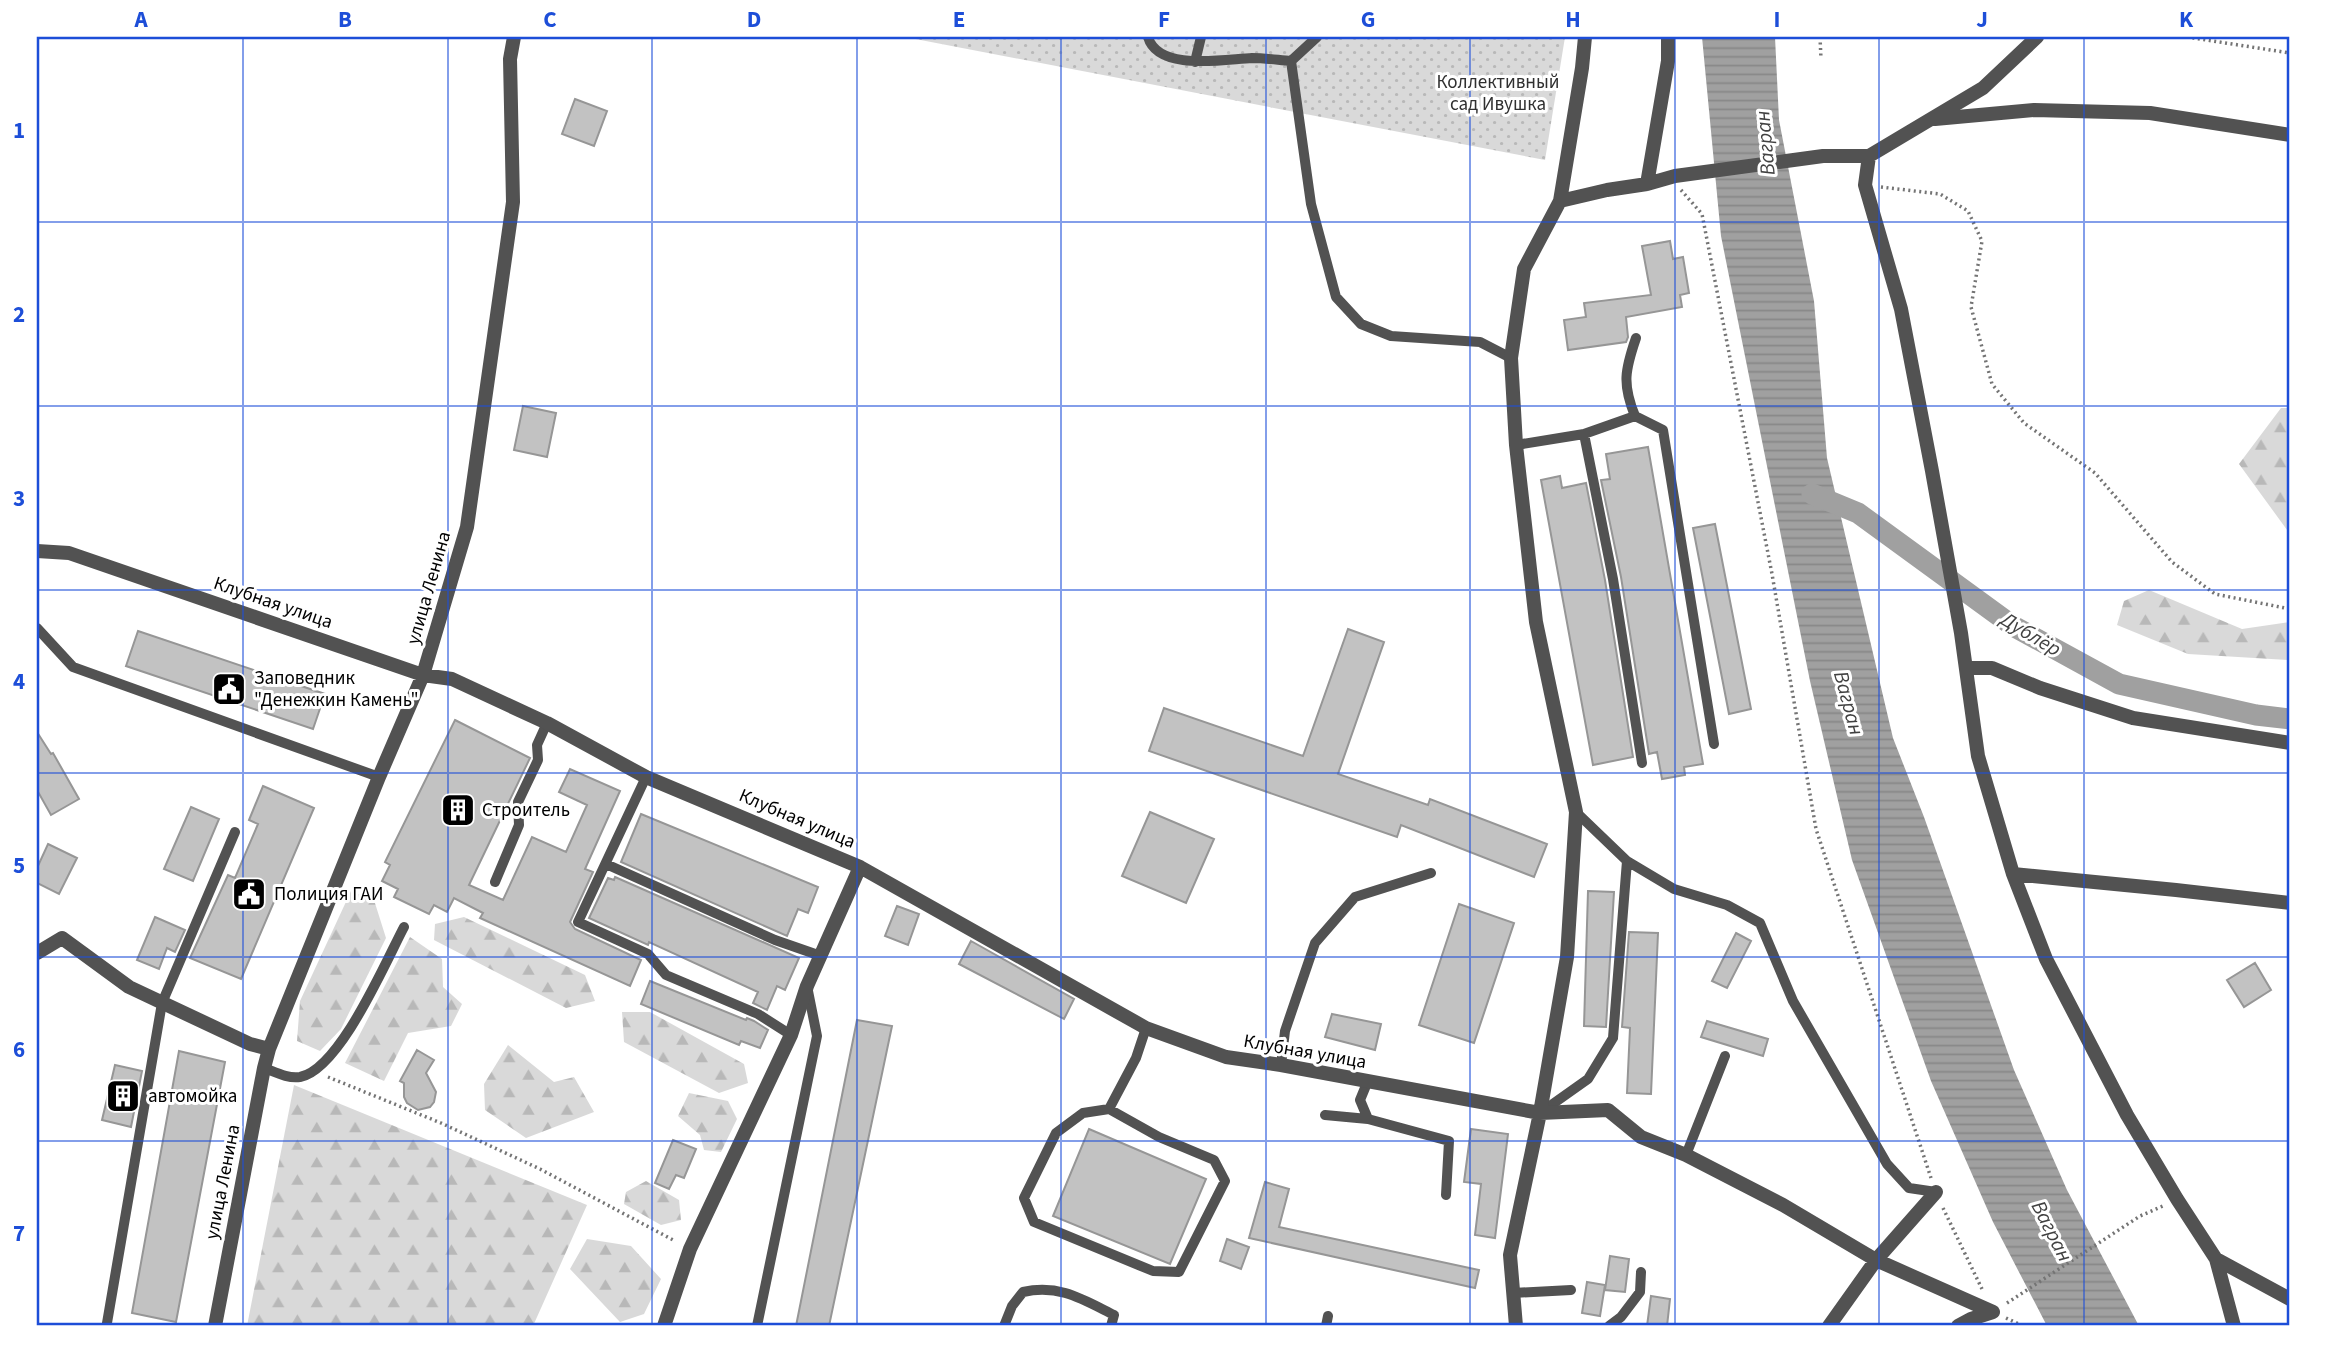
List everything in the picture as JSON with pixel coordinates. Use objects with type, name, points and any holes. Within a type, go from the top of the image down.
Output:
[{"type":"street","name":"улица Ленина","points":[[215,1326],[269,1049],[423,675],[467,527],[513,202],[510,59],[514,37]]},
{"type":"street","points":[[1516,1326],[1510,1255],[1540,1113],[1567,957],[1576,812],[1536,622],[1516,445],[1511,358],[1524,269],[1560,201],[1585,37]]},
{"type":"street","points":[[1647,184],[1668,61],[1668,37]]},
{"type":"street","points":[[1560,201],[1675,176],[1823,156],[1869,156],[1983,88],[2037,37]]},
{"type":"street","points":[[1931,120],[2034,110],[2150,113],[2290,135]]},
{"type":"street","points":[[1869,156],[1865,185],[1900,309],[1933,471],[1961,633],[1978,756],[2013,874],[2046,959],[2127,1115],[2216,1259],[2234,1326]]},
{"type":"street","name":"Клубная улица","points":[[37,553],[69,553],[423,675],[452,679],[547,723],[646,777],[860,867],[1146,1028],[1226,1058],[1281,1065],[1540,1113],[1608,1110],[1641,1137],[1686,1155],[1783,1205],[1876,1261],[1993,1312]]},
{"type":"street","points":[[1966,668],[1992,668],[2040,688],[2133,718],[2290,743]]},
{"type":"street","points":[[664,1326],[690,1249],[791,1035],[807,986],[860,867]]},
{"type":"street","points":[[2013,874],[2290,903]]},
{"type":"street","points":[[37,953],[62,938],[129,987],[250,1044],[269,1049]]},
{"type":"street","points":[[1829,1326],[1876,1261],[1936,1192]]},
{"type":"street","points":[[2216,1259],[2290,1299]]},
{"type":"street","points":[[1958,1326],[1993,1312]]},
{"type":"lane","points":[[1148,37],[1150,43],[1169,58],[1195,62],[1255,58],[1291,61],[1317,37]]},
{"type":"lane","points":[[1195,62],[1201,37]]},
{"type":"lane","points":[[1291,61],[1311,204],[1336,297],[1361,324],[1391,336],[1480,342],[1511,358]]},
{"type":"lane","points":[[1636,338],[1626,369],[1628,399],[1635,416],[1663,430],[1714,744]]},
{"type":"lane","points":[[1516,445],[1584,434],[1635,416]]},
{"type":"lane","points":[[1584,434],[1613,579],[1642,763]]},
{"type":"lane","points":[[37,628],[73,667],[379,777]]},
{"type":"lane","points":[[495,882],[520,825],[518,802],[538,760],[537,745],[547,723]]},
{"type":"lane","points":[[646,777],[578,922],[648,954],[666,975],[758,1014],[791,1035]]},
{"type":"lane","points":[[1576,812],[1627,861],[1674,889],[1727,905],[1760,923],[1793,1001],[1887,1164],[1909,1188],[1936,1192]]},
{"type":"lane","points":[[107,1323],[162,1003],[235,832]]},
{"type":"lane","points":[[1540,1113],[1588,1079],[1613,1038],[1627,861]]},
{"type":"lane","points":[[606,864],[775,940],[821,956]]},
{"type":"lane","points":[[1281,1065],[1285,1031],[1315,943],[1355,897],[1431,873]]},
{"type":"lane","points":[[264,1068],[290,1077],[302,1077],[314,1071],[345,1040],[404,927]]},
{"type":"lane","points":[[757,1326],[817,1036],[807,986]]},
{"type":"lane","points":[[1109,1109],[1136,1058],[1146,1028]]},
{"type":"lane","points":[[1686,1155],[1725,1056]]},
{"type":"lane","points":[[1367,1083],[1360,1100],[1368,1119]]},
{"type":"lane","points":[[1109,1109],[1160,1137],[1214,1160],[1225,1181],[1179,1272],[1153,1272],[1034,1222],[1024,1198],[1056,1133],[1083,1114],[1109,1109]]},
{"type":"lane","points":[[1325,1115],[1368,1119],[1449,1141],[1446,1195]]},
{"type":"lane","points":[[1608,1326],[1621,1317],[1640,1292],[1641,1272]]},
{"type":"lane","points":[[1004,1326],[1012,1306],[1023,1292],[1047,1288],[1076,1296],[1114,1315],[1111,1326]]},
{"type":"lane","points":[[1513,1293],[1571,1290]]},
{"type":"path","points":[[1820,37],[1821,59]]},
{"type":"path","points":[[2187,37],[2290,53]]},
{"type":"path","points":[[1675,176],[1682,193],[1702,214],[1772,574],[1816,829],[1936,1192],[1993,1312],[2023,1326]]},
{"type":"path","points":[[1865,185],[1940,194],[1968,211],[1982,241],[1971,307],[1992,384],[2024,423],[2095,473],[2172,562],[2216,594],[2290,608]]},
{"type":"path","points":[[314,1071],[441,1123],[540,1168],[690,1249]]},
{"type":"path","points":[[1993,1312],[2140,1216],[2177,1199]]},
{"type":"green space","name":"Коллективный сад Ивушка","points":[[905,37],[1565,37],[1545,160]]},
{"type":"green space","points":[[2281,408],[2290,408],[2290,534],[2239,464]]},
{"type":"green space","points":[[2149,590],[2242,629],[2290,622],[2290,660],[2188,654],[2117,625],[2124,601]]},
{"type":"green space","points":[[351,891],[374,900],[386,938],[341,1029],[320,1051],[297,1041],[300,1001]]},
{"type":"green space","points":[[464,917],[585,975],[595,1001],[566,1008],[434,940],[435,924]]},
{"type":"green space","points":[[410,937],[442,959],[443,987],[462,1004],[451,1026],[408,1033],[384,1081],[345,1063]]},
{"type":"green space","points":[[622,1012],[650,1012],[744,1064],[748,1083],[719,1093],[624,1042]]},
{"type":"green space","points":[[508,1045],[554,1082],[574,1077],[594,1112],[526,1138],[485,1110],[484,1084]]},
{"type":"green space","points":[[294,1085],[587,1205],[533,1326],[247,1326]]},
{"type":"green space","points":[[689,1093],[728,1101],[737,1119],[721,1152],[704,1150],[700,1135],[678,1116]]},
{"type":"green space","points":[[646,1181],[679,1200],[681,1220],[661,1225],[624,1204],[626,1192]]},
{"type":"green space","points":[[587,1239],[631,1246],[661,1279],[644,1314],[620,1322],[570,1269]]},
{"type":"water","name":"Вагран","points":[[1702,37],[1775,37],[1779,120],[1814,301],[1827,458],[1893,738],[2014,1070],[2067,1190],[2139,1326],[2047,1326],[1993,1222],[1931,1081],[1852,860],[1810,681],[1721,236]]},
{"type":"building","points":[[575,99],[607,111],[594,146],[562,134]]},
{"type":"building","points":[[1670,241],[1673,259],[1683,257],[1689,293],[1680,295],[1682,307],[1626,317],[1626,342],[1568,350],[1564,320],[1586,317],[1584,303],[1651,295],[1642,246]]},
{"type":"building","points":[[523,406],[556,413],[547,457],[514,450]]},
{"type":"building","points":[[1648,447],[1703,764],[1684,767],[1685,775],[1662,779],[1657,752],[1649,754],[1621,577],[1601,480],[1610,479],[1606,454]]},
{"type":"building","points":[[1560,476],[1562,488],[1586,483],[1605,580],[1633,757],[1593,765],[1541,480]]},
{"type":"building","points":[[1715,524],[1751,709],[1729,714],[1693,528]]},
{"type":"building","points":[[1348,629],[1384,642],[1338,774],[1428,805],[1430,799],[1547,844],[1534,877],[1401,825],[1397,837],[1149,751],[1164,708],[1303,756]]},
{"type":"building","points":[[138,631],[325,694],[313,729],[126,666]]},
{"type":"building","points":[[455,720],[530,758],[469,885],[503,900],[532,837],[566,852],[587,805],[559,792],[570,769],[620,791],[585,869],[593,872],[570,922],[575,929],[641,960],[630,986],[480,918],[483,913],[454,898],[447,912],[434,905],[429,914],[394,897],[398,889],[382,881],[390,865],[385,862]]},
{"type":"building","points":[[37,732],[51,754],[53,753],[79,799],[51,815],[37,790]]},
{"type":"building","name":"Полиция ГАИ","points":[[263,786],[314,808],[241,979],[190,958],[228,875],[235,878],[258,824],[249,820]]},
{"type":"building","points":[[191,807],[219,819],[193,881],[164,869]]},
{"type":"building","points":[[1150,812],[1214,839],[1186,903],[1122,876]]},
{"type":"building","points":[[641,814],[818,887],[808,913],[798,909],[787,936],[621,862]]},
{"type":"building","points":[[48,844],[77,858],[59,894],[37,883],[37,868]]},
{"type":"building","points":[[615,877],[799,958],[785,990],[777,986],[767,1010],[753,1003],[758,992],[589,918],[608,878],[614,880]]},
{"type":"building","points":[[1588,891],[1614,892],[1606,1027],[1584,1026]]},
{"type":"building","points":[[1459,904],[1514,923],[1474,1043],[1419,1025]]},
{"type":"building","points":[[897,906],[919,914],[908,945],[885,936]]},
{"type":"building","points":[[155,917],[185,930],[175,952],[167,948],[159,969],[137,960]]},
{"type":"building","points":[[1629,932],[1658,933],[1651,1094],[1627,1093],[1630,1028],[1622,1027]]},
{"type":"building","points":[[1736,933],[1751,941],[1727,988],[1712,981]]},
{"type":"building","points":[[971,941],[1074,999],[1064,1019],[959,964]]},
{"type":"building","points":[[2255,963],[2271,990],[2244,1007],[2227,980]]},
{"type":"building","points":[[650,981],[754,1021],[768,1030],[760,1048],[741,1041],[739,1045],[641,1004]]},
{"type":"building","points":[[1332,1014],[1381,1024],[1375,1050],[1325,1037]]},
{"type":"building","points":[[857,1020],[892,1026],[829,1326],[796,1326]]},
{"type":"building","points":[[1707,1021],[1768,1039],[1763,1056],[1701,1037]]},
{"type":"building","points":[[417,1050],[434,1060],[426,1073],[436,1092],[430,1107],[418,1110],[407,1103],[404,1083],[400,1081]]},
{"type":"building","points":[[179,1051],[225,1062],[176,1322],[132,1313]]},
{"type":"building","name":"автомойка","points":[[115,1065],[142,1071],[131,1127],[102,1120]]},
{"type":"building","points":[[1089,1129],[1206,1179],[1170,1264],[1053,1216]]},
{"type":"building","points":[[1471,1129],[1508,1134],[1495,1238],[1475,1235],[1481,1184],[1464,1182]]},
{"type":"building","points":[[673,1140],[696,1149],[684,1178],[676,1175],[669,1189],[655,1183]]},
{"type":"building","points":[[1265,1182],[1289,1189],[1279,1227],[1479,1270],[1475,1288],[1249,1238]]},
{"type":"building","points":[[1227,1239],[1249,1247],[1241,1269],[1220,1261]]},
{"type":"building","points":[[1610,1256],[1629,1259],[1625,1292],[1605,1290]]},
{"type":"building","points":[[1587,1282],[1605,1285],[1600,1316],[1582,1313]]},
{"type":"building","points":[[1651,1296],[1670,1299],[1667,1326],[1647,1326]]},
{"type":"waterway","name":"Дублёр","points":[[1812,494],[1858,513],[2013,626],[2119,684],[2256,715],[2290,719]]},
{"type":"place","name":"Заповедник \"Денежкин Камень\"","points":[[229,689]]},
{"type":"place","name":"Строитель","points":[[458,810]]},
{"type":"place","name":"Полиция ГАИ","points":[[249,894]]},
{"type":"place","name":"автомойка","points":[[123,1096]]}]
